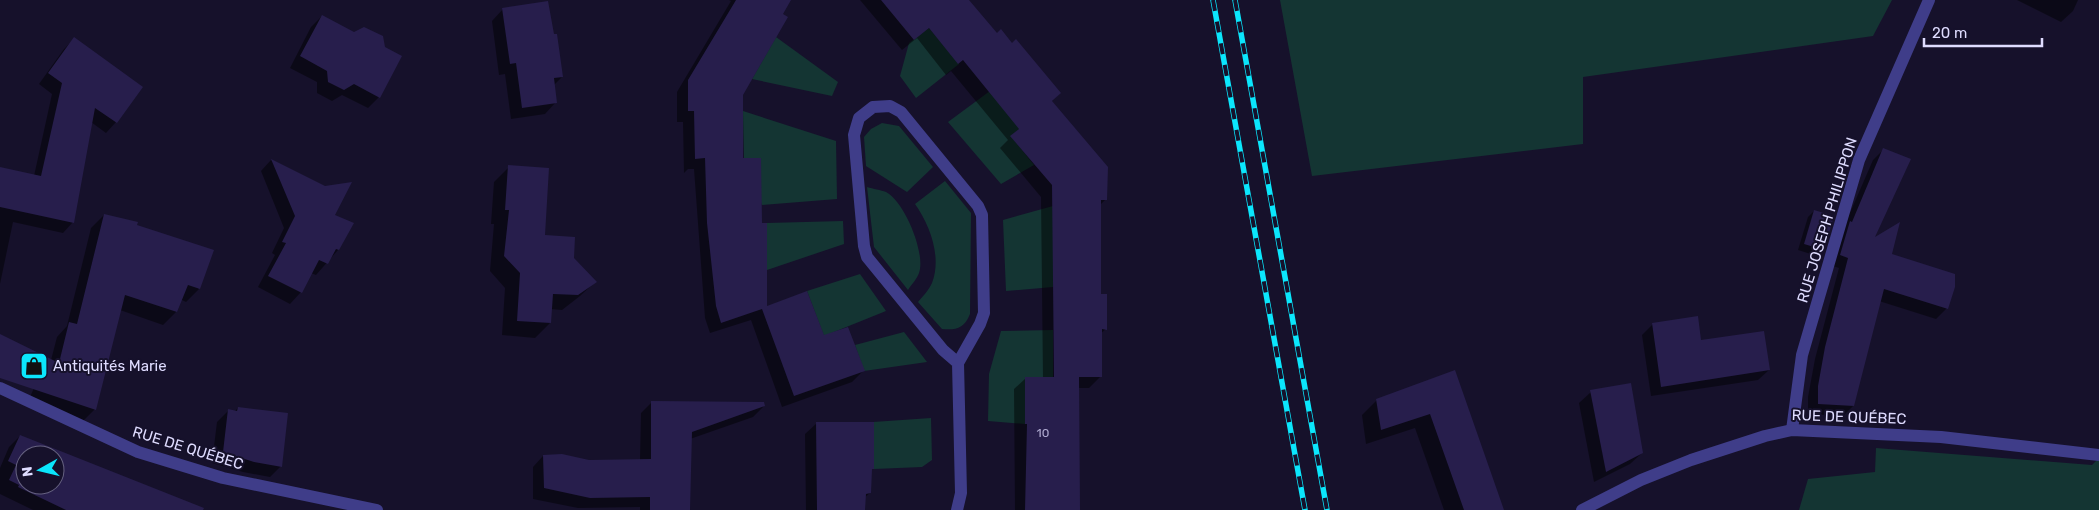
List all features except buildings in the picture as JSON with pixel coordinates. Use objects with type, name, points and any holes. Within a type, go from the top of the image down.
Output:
[{"type":"street","name":"RUE JOSEPH PHILIPPON","points":[[1792,430],[1802,356],[1860,160],[1929,0]]},
{"type":"street","points":[[957,510],[961,493],[958,363],[980,324],[984,313],[982,215],[978,206],[901,112],[890,106],[874,107],[859,118],[854,135],[864,246],[867,257],[943,350],[958,363]]},
{"type":"street","name":"RUE DE QUÉBEC","points":[[0,388],[138,452],[223,478],[377,510]]},
{"type":"street","name":"RUE DE QUÉBEC","points":[[1582,510],[1641,480],[1691,460],[1765,436],[1792,430],[1941,437],[2099,456]]},
{"type":"green space","points":[[1280,0],[1892,0],[1873,36],[1583,77],[1583,144],[1312,176]]},
{"type":"green space","points":[[929,28],[959,64],[916,98],[900,76],[909,43]]},
{"type":"green space","points":[[776,37],[838,82],[832,96],[752,79]]},
{"type":"green space","points":[[994,88],[1024,125],[1011,136],[1034,165],[1001,184],[948,122]]},
{"type":"green space","points":[[743,111],[836,141],[837,199],[762,205],[744,158]]},
{"type":"green space","points":[[882,123],[899,126],[933,167],[907,192],[866,166],[864,137],[871,129]]},
{"type":"green space","points":[[945,181],[971,213],[970,314],[962,326],[951,329],[942,329],[918,302],[928,291],[932,283],[936,263],[930,231],[915,204]]},
{"type":"green space","points":[[867,187],[886,192],[893,198],[907,217],[912,229],[917,242],[920,264],[919,273],[908,290],[874,247]]},
{"type":"green space","points":[[1053,206],[1053,287],[1006,291],[1003,220]]},
{"type":"green space","points":[[843,221],[844,244],[767,270],[767,223]]},
{"type":"green space","points":[[860,274],[886,311],[824,336],[807,291]]},
{"type":"green space","points":[[1053,330],[1053,377],[1025,377],[1025,424],[988,421],[989,374],[1001,331]]},
{"type":"green space","points":[[904,332],[927,362],[864,371],[855,345]]},
{"type":"green space","points":[[931,418],[932,460],[922,467],[874,469],[873,422]]},
{"type":"green space","points":[[1876,448],[2092,465],[2099,458],[2099,510],[1799,510],[1808,479],[1875,472]]},
{"type":"railway","points":[[1213,0],[1305,510]]},
{"type":"railway","points":[[1235,0],[1327,510]]},
{"type":"place","name":"Antiquités Marie","points":[[34,366]]}]
